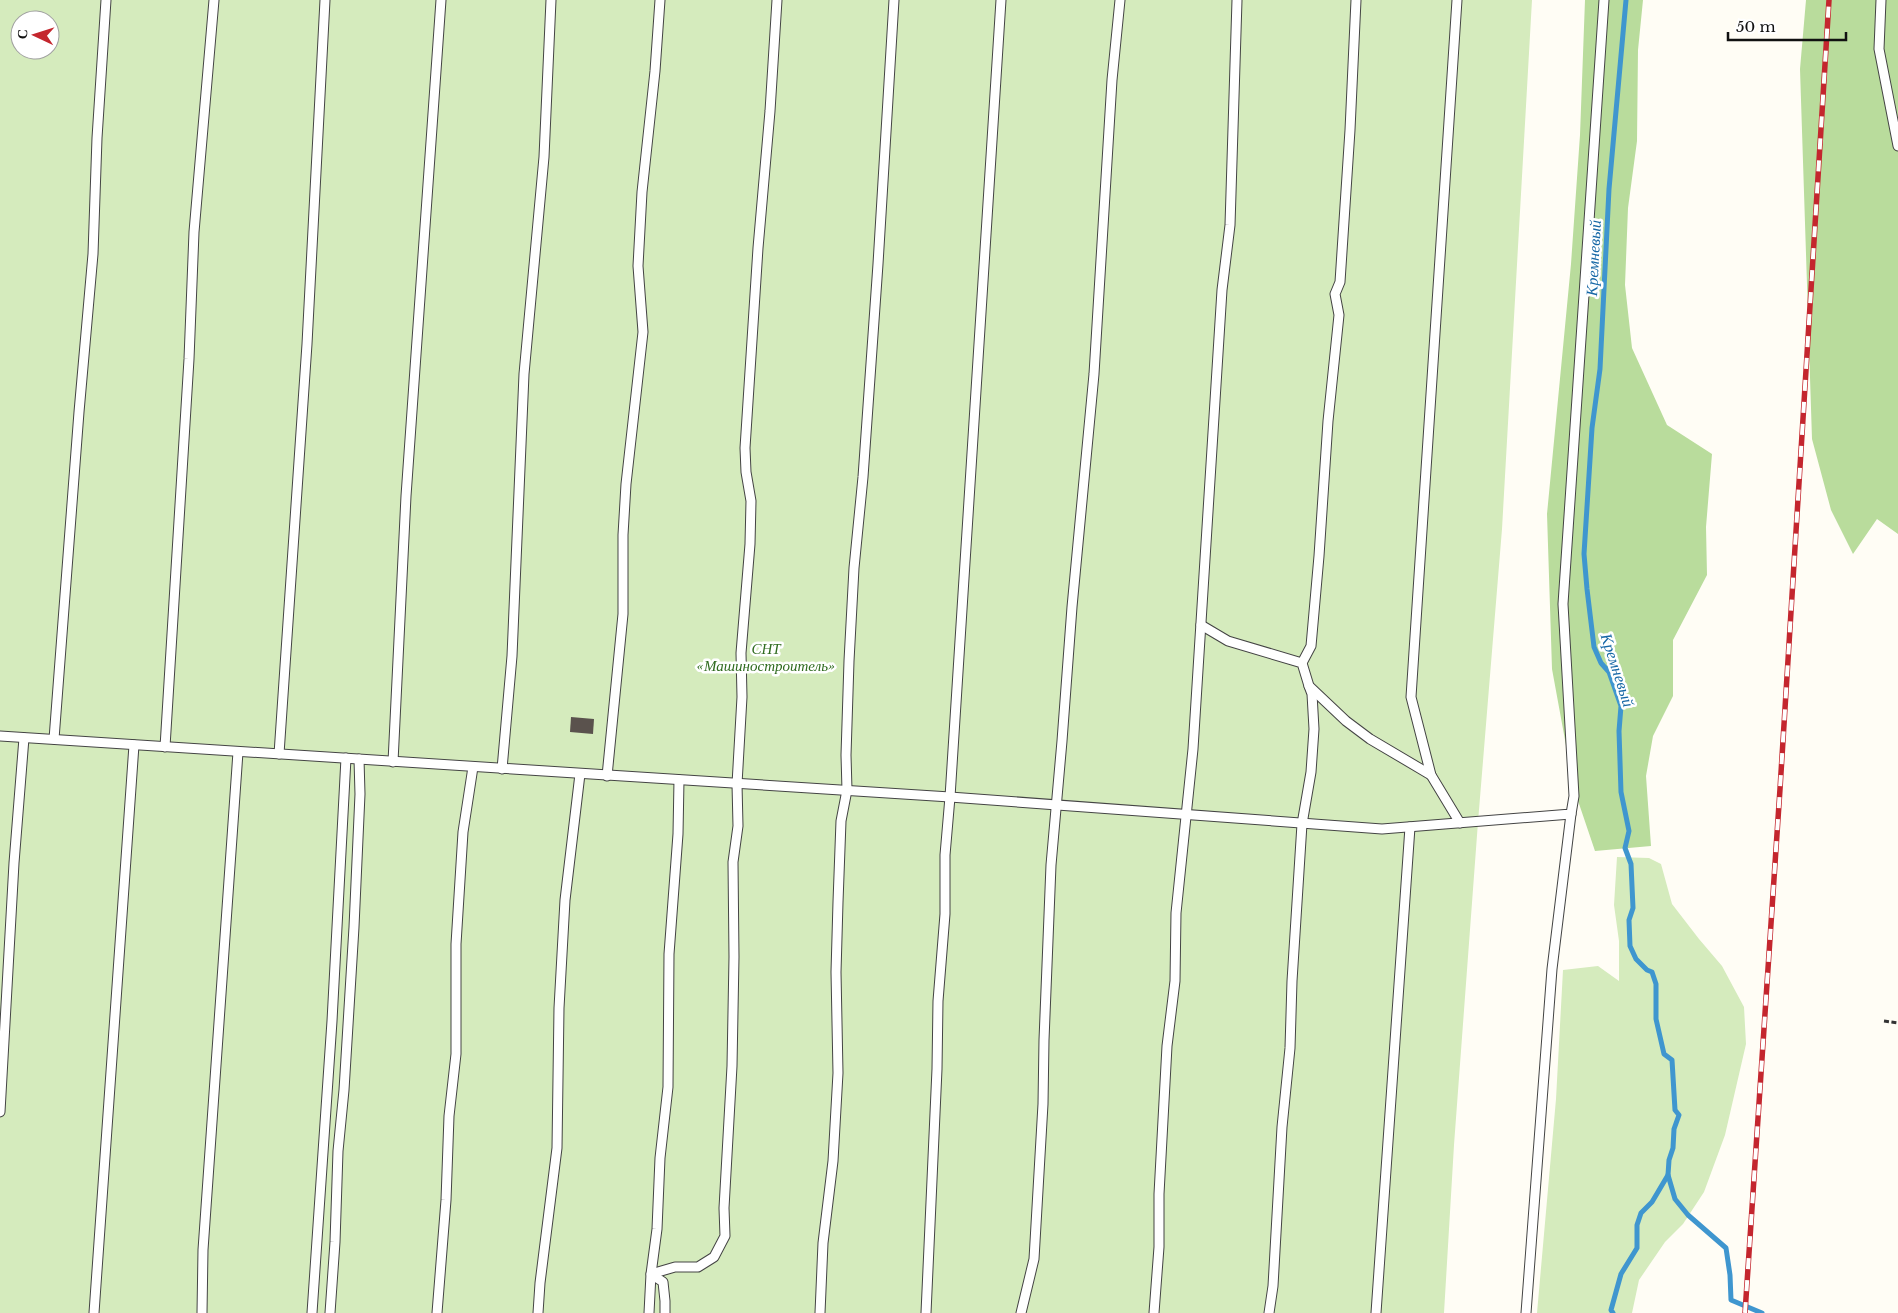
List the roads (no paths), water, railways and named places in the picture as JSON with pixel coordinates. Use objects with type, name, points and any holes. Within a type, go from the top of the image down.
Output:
[{"type":"lane","points":[[54,740],[93,254],[96,138],[106,0]]},
{"type":"lane","points":[[165,747],[189,369],[194,232],[214,0]]},
{"type":"lane","points":[[279,754],[307,344],[325,0]]},
{"type":"lane","points":[[393,762],[406,496],[441,0]]},
{"type":"lane","points":[[502,769],[512,656],[524,374],[544,157],[551,0]]},
{"type":"lane","points":[[607,776],[623,614],[623,535],[626,484],[643,332],[638,266],[660,0]]},
{"type":"lane","points":[[651,1274],[676,1267],[698,1268],[714,1257],[725,1236],[724,1208],[733,1008],[733,862],[738,826],[737,784],[742,697],[741,653],[750,544],[751,501],[746,472],[745,448],[758,248],[778,0]]},
{"type":"lane","points":[[820,1313],[824,1243],[833,1161],[838,1073],[836,972],[841,821],[847,790],[846,755],[854,568],[868,415],[894,0]]},
{"type":"lane","points":[[926,1313],[945,855],[1001,0]]},
{"type":"lane","points":[[1021,1313],[1034,1259],[1043,1104],[1046,973],[1055,805],[1094,374],[1112,80],[1120,0]]},
{"type":"lane","points":[[1154,1313],[1159,1248],[1159,1194],[1167,1046],[1175,981],[1176,913],[1201,626],[1222,300],[1230,224],[1237,0]]},
{"type":"lane","points":[[1269,1313],[1273,1286],[1282,1127],[1290,1048],[1292,981],[1302,824],[1311,772],[1314,729],[1312,694],[1302,663],[1311,646],[1320,556],[1328,421],[1339,315],[1335,294],[1340,282],[1342,257],[1356,0]]},
{"type":"lane","points":[[1457,0],[1411,697],[1431,774],[1460,823]]},
{"type":"lane","points":[[1526,1313],[1552,969],[1574,796],[1563,604],[1604,0]]},
{"type":"lane","points":[[1881,0],[1879,49],[1898,146]]},
{"type":"lane","points":[[1201,626],[1228,641],[1302,663]]},
{"type":"lane","points":[[1309,686],[1346,721],[1370,739],[1431,774]]},
{"type":"lane","points":[[0,736],[847,790],[1382,829],[1571,814]]},
{"type":"lane","points":[[0,1112],[24,738]]},
{"type":"lane","points":[[94,1313],[134,745]]},
{"type":"lane","points":[[202,1313],[203,1250],[238,752]]},
{"type":"lane","points":[[312,1313],[333,1012],[346,758]]},
{"type":"lane","points":[[330,1313],[338,1152],[344,1090],[355,908],[360,794],[359,759]]},
{"type":"lane","points":[[437,1313],[446,1200],[449,1116],[456,1054],[456,944],[460,870],[463,832],[474,767]]},
{"type":"lane","points":[[538,1313],[557,1148],[559,1008],[565,900],[580,774]]},
{"type":"lane","points":[[650,1313],[651,1274],[657,1229],[660,1158],[668,1087],[669,954],[678,834],[679,780]]},
{"type":"lane","points":[[1376,1313],[1410,827]]},
{"type":"lane","points":[[651,1274],[663,1282],[666,1301],[665,1313]]},
{"type":"waterway","name":"Кремневый","points":[[1613,1313],[1611,1310],[1621,1274],[1637,1248],[1637,1225],[1641,1213],[1652,1202],[1668,1175],[1674,1129],[1679,1115],[1675,1110],[1672,1060],[1664,1054],[1656,1019],[1656,984],[1652,972],[1647,970],[1636,959],[1630,946],[1629,920],[1633,908],[1631,864],[1625,848],[1629,831],[1621,792],[1619,731],[1621,706],[1609,672],[1601,663],[1594,647],[1584,554],[1592,428],[1600,369],[1609,189],[1626,0]]},
{"type":"waterway","points":[[1668,1175],[1675,1199],[1688,1215],[1726,1248],[1731,1300],[1762,1313]]},
{"type":"railway","points":[[1745,1313],[1829,0]]},
{"type":"park label","name":"СНТ «Машиностроитель»","points":[[766,656]]}]
